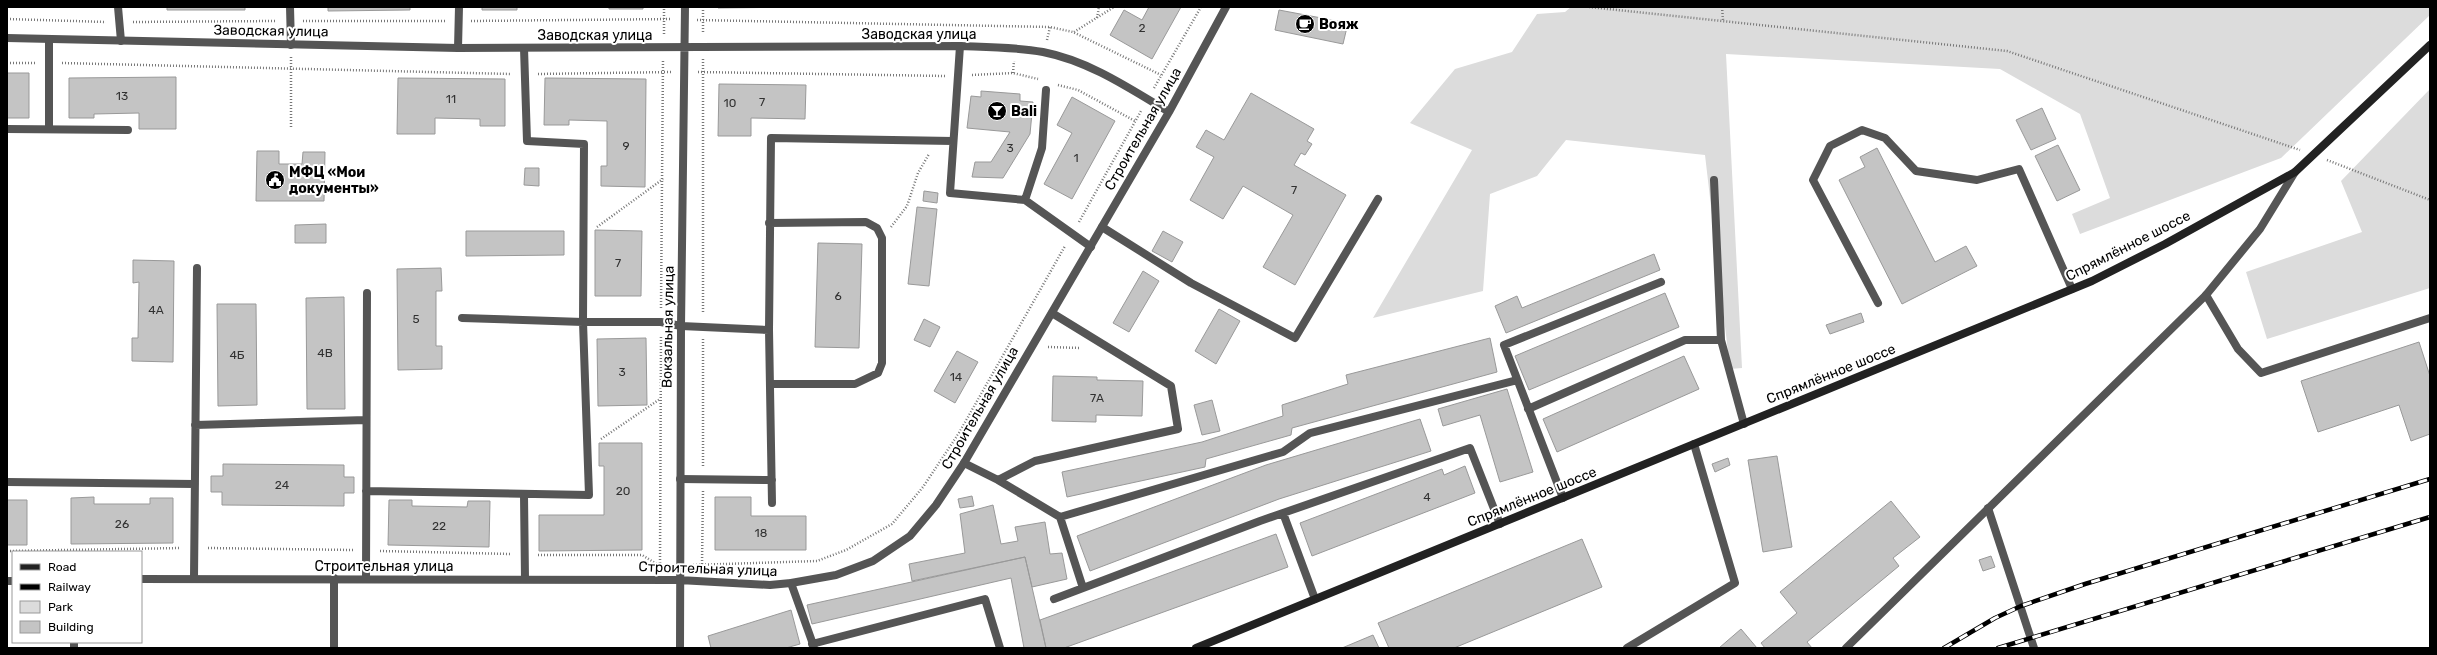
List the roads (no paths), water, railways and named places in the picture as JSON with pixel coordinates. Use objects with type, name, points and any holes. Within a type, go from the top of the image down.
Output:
[{"type":"main road","name":"Спрямлённое шоссе","points":[[1196,648],[2072,288],[2165,244],[2295,172],[2430,45]]},
{"type":"street","points":[[118,7],[121,41]]},
{"type":"street","points":[[290,7],[291,44]]},
{"type":"street","points":[[458,48],[459,7]]},
{"type":"street","name":"Вокзальная улица","points":[[680,648],[680,326],[685,7]]},
{"type":"street","name":"Строительная улица","points":[[142,580],[194,578],[366,578],[679,580],[770,585],[836,576],[873,561],[910,536],[936,505],[964,463],[1169,112],[1226,7]]},
{"type":"street","name":"Заводская улица","points":[[7,38],[458,48],[960,46],[1014,48],[1044,52],[1089,67],[1115,79],[1169,112]]},
{"type":"street","points":[[49,39],[49,129]]},
{"type":"street","points":[[960,46],[950,193],[1025,200],[1090,247]]},
{"type":"street","points":[[366,491],[588,495],[583,322],[584,144],[527,141],[524,48]]},
{"type":"street","points":[[1025,200],[1042,148],[1046,90]]},
{"type":"street","points":[[7,129],[128,130]]},
{"type":"street","points":[[1878,303],[1813,180],[1830,146],[1862,130],[1885,138],[1916,171],[1977,180],[2019,169],[2072,288]]},
{"type":"street","points":[[772,503],[769,330],[770,138],[953,141]]},
{"type":"street","points":[[1846,648],[2206,295],[2260,229],[2295,172]]},
{"type":"street","points":[[1714,180],[1721,340],[1744,424]]},
{"type":"street","points":[[1102,227],[1191,283],[1295,338],[1378,199]]},
{"type":"street","points":[[770,222],[866,222],[878,228],[882,238],[882,363],[878,373],[855,384],[770,384]]},
{"type":"street","points":[[194,578],[197,268]]},
{"type":"street","points":[[1563,498],[1504,345],[1661,282]]},
{"type":"street","points":[[366,578],[367,293]]},
{"type":"street","points":[[2206,295],[2238,349],[2261,374],[2430,318]]},
{"type":"street","points":[[998,480],[1035,461],[1178,429],[1171,386],[1052,313]]},
{"type":"street","points":[[462,318],[583,322],[660,322],[680,326],[769,330]]},
{"type":"street","points":[[1528,409],[1685,340],[1721,340]]},
{"type":"street","points":[[1060,517],[1283,452],[1310,433],[1517,380]]},
{"type":"street","points":[[195,425],[366,420]]},
{"type":"street","points":[[1627,648],[1735,583],[1694,444]]},
{"type":"street","points":[[1054,599],[1283,513],[1470,448],[1500,524]]},
{"type":"street","points":[[964,463],[998,480],[1060,517],[1083,588]]},
{"type":"street","points":[[680,479],[772,480]]},
{"type":"street","points":[[7,482],[195,484]]},
{"type":"street","points":[[524,495],[524,579]]},
{"type":"street","points":[[1988,508],[2034,648]]},
{"type":"street","points":[[1283,513],[1315,599]]},
{"type":"street","points":[[334,578],[334,648]]},
{"type":"street","points":[[791,583],[813,646],[985,599],[1000,648]]},
{"type":"railway","points":[[1944,648],[1995,618],[2021,606],[2085,584],[2430,479]]},
{"type":"railway","points":[[1998,648],[2430,517]]},
{"type":"place","name":"Вояж","points":[[1305,24]]},
{"type":"place","name":"Bali","points":[[997,111]]},
{"type":"place","name":"МФЦ «Мои документы»","points":[[275,180]]}]
